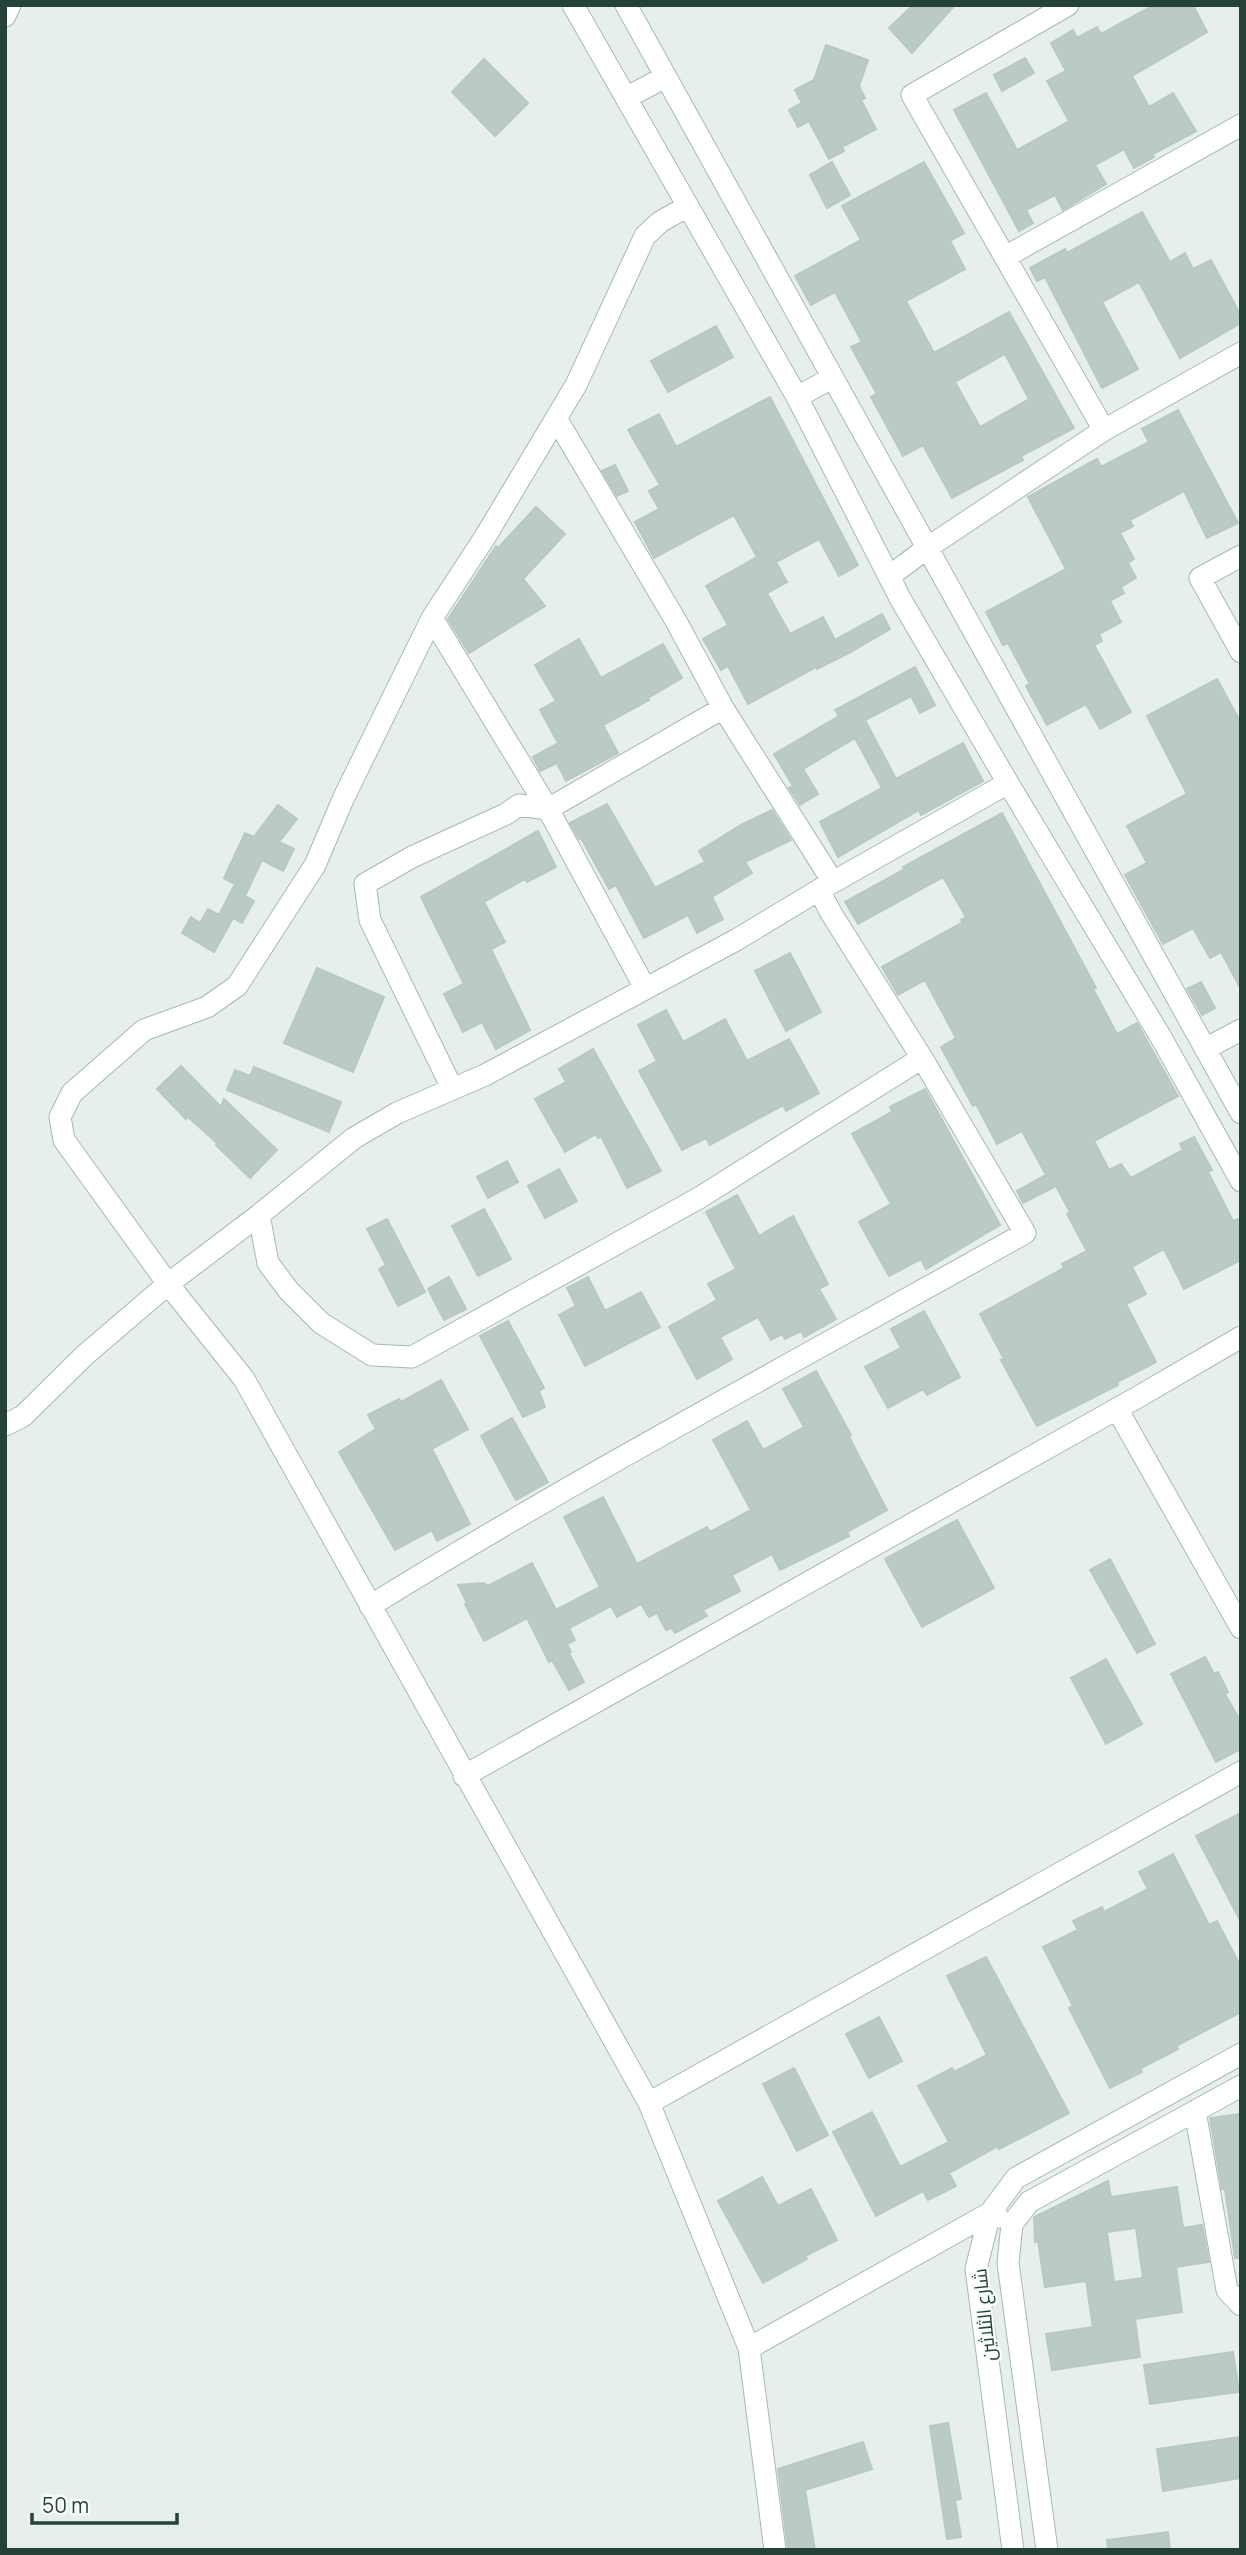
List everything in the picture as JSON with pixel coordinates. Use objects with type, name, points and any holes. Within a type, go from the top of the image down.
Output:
[{"type":"street","points":[[5,16],[9,5]]},
{"type":"street","points":[[573,5],[797,397],[901,600],[1162,1039],[1241,1181]]},
{"type":"street","points":[[625,5],[1241,1112]]},
{"type":"street","points":[[1069,5],[912,95],[1104,430]]},
{"type":"street","points":[[626,98],[665,76]]},
{"type":"street","points":[[1005,257],[1241,125]]},
{"type":"street","points":[[688,206],[660,222],[645,236],[576,384],[485,537],[432,618],[344,797],[315,865],[237,986],[207,1007],[144,1030],[72,1093],[60,1117],[64,1140],[168,1284],[244,1378],[649,2103],[749,2348],[775,2550]]},
{"type":"street","points":[[890,576],[927,548],[1104,430],[1241,353]]},
{"type":"street","points":[[797,397],[832,378]]},
{"type":"street","points":[[370,1606],[457,1552],[612,1463],[1025,1233],[922,1058],[831,913],[826,886],[676,621],[556,418]]},
{"type":"street","points":[[1241,556],[1200,578],[1241,652]]},
{"type":"street","points":[[432,618],[548,809],[645,988]]},
{"type":"street","points":[[452,1088],[370,920],[365,884],[412,857],[506,814],[519,805],[548,809],[723,708]]},
{"type":"street","points":[[5,1425],[23,1416],[85,1354],[168,1284],[260,1215],[354,1138],[397,1113],[485,1076],[736,940],[1008,783]]},
{"type":"street","points":[[1188,1087],[1210,1058],[1241,1030]]},
{"type":"street","points":[[260,1215],[268,1263],[289,1291],[321,1323],[372,1355],[412,1357],[699,1198],[922,1058]]},
{"type":"street","points":[[464,1776],[1241,1337]]},
{"type":"street","points":[[1117,1409],[1241,1628]]},
{"type":"street","points":[[649,2103],[1241,1772]]},
{"type":"street","name":"شارع الثلاثين","points":[[1013,2550],[976,2269],[990,2213],[1016,2178],[1241,2054]]},
{"type":"street","points":[[749,2348],[990,2213],[1012,2224],[1029,2202],[1241,2086]]},
{"type":"street","points":[[1195,2111],[1227,2290],[1241,2305]]},
{"type":"street","name":"شارع الثلاثين","points":[[1012,2224],[1008,2263],[1047,2550]]},
{"type":"building","points":[[913,5],[955,5],[912,53],[889,28]]},
{"type":"building","points":[[1154,5],[1193,5],[1207,32],[1132,76],[1149,107],[1173,93],[1196,131],[1153,154],[1154,157],[1134,168],[1124,149],[1095,165],[1106,184],[1063,210],[1055,195],[1026,210],[1033,223],[1019,231],[954,110],[986,93],[1017,150],[1069,121],[1047,81],[1066,71],[1051,43],[1073,30],[1077,38],[1097,27],[1101,34]]},
{"type":"building","points":[[826,45],[868,60],[859,86],[865,98],[861,100],[876,129],[842,147],[844,151],[829,159],[809,121],[798,127],[789,110],[802,103],[795,90],[814,80]]},
{"type":"building","points":[[1025,58],[1034,73],[1002,91],[994,75]]},
{"type":"building","points":[[484,59],[528,103],[495,136],[452,92]]},
{"type":"building","points":[[832,162],[850,195],[827,208],[810,175]]},
{"type":"building","points":[[924,162],[964,233],[950,241],[965,269],[906,301],[934,353],[1009,312],[1074,428],[1021,456],[1023,460],[952,498],[923,445],[903,456],[871,397],[877,394],[851,347],[862,342],[835,292],[811,305],[795,276],[861,240],[842,206]],"holes":[[[1005,354],[1029,399],[980,427],[955,382]]]},
{"type":"building","points":[[1142,212],[1170,262],[1185,253],[1193,269],[1211,260],[1241,316],[1241,323],[1180,358],[1139,282],[1102,302],[1138,369],[1102,388],[1045,277],[1037,281],[1030,268],[1065,249],[1067,253]]},
{"type":"building","points":[[716,326],[733,357],[668,392],[651,361]]},
{"type":"building","points":[[770,397],[858,565],[839,576],[819,539],[776,562],[787,582],[767,593],[790,634],[823,617],[835,640],[882,614],[890,629],[748,704],[728,666],[721,670],[703,639],[728,625],[706,586],[757,557],[734,515],[654,558],[635,522],[659,509],[649,491],[660,485],[628,430],[659,414],[676,447]]},
{"type":"building","points":[[1178,410],[1238,523],[1207,538],[1184,491],[1130,520],[1133,526],[1120,533],[1134,559],[1128,563],[1136,578],[1121,587],[1124,593],[1110,601],[1121,622],[1099,634],[1102,641],[1094,645],[1131,712],[1100,729],[1086,704],[1047,725],[1026,686],[1030,684],[1008,643],[1003,645],[986,612],[1066,569],[1028,497],[1097,459],[1101,467],[1149,442],[1142,429]]},
{"type":"building","points":[[615,465],[628,491],[617,496],[602,471]]},
{"type":"building","points":[[536,507],[565,534],[523,579],[545,606],[469,653],[448,619],[496,546],[498,548]]},
{"type":"building","points":[[579,639],[601,678],[663,644],[682,678],[603,725],[618,753],[566,781],[557,763],[540,771],[533,757],[558,743],[540,710],[556,701],[535,665]]},
{"type":"building","points":[[915,667],[935,705],[920,713],[911,696],[865,720],[896,779],[963,743],[983,781],[921,815],[919,810],[838,857],[820,822],[882,788],[855,738],[803,769],[818,794],[800,805],[789,788],[793,786],[774,754],[839,716],[835,710]]},
{"type":"building","points":[[1217,679],[1241,723],[1241,989],[1221,952],[1210,958],[1193,928],[1163,944],[1125,875],[1147,863],[1127,826],[1187,794],[1147,716]]},
{"type":"building","points":[[607,804],[655,888],[705,862],[699,851],[741,825],[772,810],[791,840],[745,862],[752,873],[712,897],[723,919],[697,933],[688,915],[644,938],[616,885],[609,889],[570,823]]},
{"type":"building","points":[[278,805],[297,819],[279,842],[294,849],[283,871],[262,860],[245,896],[254,901],[242,923],[233,918],[214,952],[182,933],[191,917],[200,923],[208,909],[219,915],[235,884],[224,878],[245,833],[254,837]]},
{"type":"building","points":[[1002,813],[1096,988],[1093,989],[1117,1034],[1137,1023],[1178,1096],[1094,1141],[1109,1170],[1121,1164],[1131,1178],[1183,1150],[1180,1144],[1194,1137],[1212,1170],[1208,1172],[1233,1221],[1241,1218],[1241,1260],[1184,1289],[1164,1249],[1132,1267],[1146,1294],[1126,1304],[1156,1362],[1117,1382],[1118,1385],[1037,1426],[1001,1360],[1004,1359],[980,1314],[1064,1268],[1062,1264],[1087,1251],[1067,1214],[1070,1212],[1056,1186],[1023,1203],[1017,1191],[1046,1175],[1022,1131],[997,1144],[976,1104],[973,1106],[941,1047],[956,1038],[925,980],[898,995],[882,967],[963,922],[961,920],[966,917],[943,877],[858,924],[845,902]]},
{"type":"building","points":[[538,831],[556,867],[527,882],[525,879],[484,902],[505,942],[491,949],[530,1030],[496,1049],[482,1022],[463,1032],[444,994],[464,984],[421,897]]},
{"type":"building","points":[[790,953],[821,1012],[786,1031],[755,971]]},
{"type":"building","points":[[317,968],[384,997],[353,1072],[284,1043]]},
{"type":"building","points":[[1201,982],[1215,1008],[1202,1015],[1187,989]]},
{"type":"building","points":[[666,1010],[683,1042],[725,1019],[747,1061],[789,1039],[819,1093],[786,1111],[783,1105],[710,1145],[706,1138],[682,1150],[639,1071],[657,1061],[638,1025]]},
{"type":"building","points":[[593,1049],[661,1171],[627,1188],[601,1136],[598,1138],[596,1134],[565,1152],[535,1099],[566,1082],[559,1069]]},
{"type":"building","points":[[181,1066],[221,1107],[224,1099],[277,1150],[250,1178],[217,1143],[188,1117],[186,1119],[157,1089]]},
{"type":"building","points":[[254,1067],[341,1102],[329,1132],[227,1090],[235,1070],[250,1076]]},
{"type":"building","points":[[925,1089],[1000,1225],[926,1269],[921,1259],[889,1276],[859,1222],[891,1204],[852,1134],[892,1112],[890,1107]]},
{"type":"building","points":[[507,1161],[518,1182],[488,1198],[477,1177]]},
{"type":"building","points":[[559,1169],[577,1201],[545,1218],[528,1186]]},
{"type":"building","points":[[737,1195],[759,1236],[793,1216],[828,1284],[819,1289],[836,1319],[804,1337],[801,1331],[785,1339],[782,1334],[771,1340],[758,1317],[720,1337],[732,1359],[697,1379],[669,1327],[717,1300],[708,1284],[736,1269],[706,1212]]},
{"type":"building","points":[[484,1209],[511,1259],[478,1276],[452,1226]]},
{"type":"building","points":[[387,1219],[425,1292],[398,1306],[379,1269],[386,1265],[367,1229]]},
{"type":"building","points":[[449,1277],[466,1309],[444,1320],[428,1289]]},
{"type":"building","points":[[588,1277],[605,1311],[641,1292],[660,1327],[585,1366],[559,1315],[576,1306],[567,1288]]},
{"type":"building","points":[[924,1311],[960,1377],[927,1395],[923,1389],[888,1408],[865,1367],[901,1348],[891,1329]]},
{"type":"building","points":[[508,1321],[544,1388],[539,1391],[545,1407],[523,1417],[480,1336]]},
{"type":"building","points":[[816,1371],[887,1510],[847,1532],[849,1536],[780,1570],[772,1554],[732,1575],[740,1591],[703,1610],[707,1616],[675,1633],[672,1628],[666,1630],[657,1613],[649,1617],[641,1604],[617,1617],[611,1606],[569,1628],[575,1640],[567,1644],[571,1652],[569,1653],[584,1682],[569,1690],[552,1660],[549,1662],[527,1618],[484,1641],[458,1585],[484,1583],[488,1586],[532,1563],[556,1610],[600,1587],[564,1517],[603,1497],[637,1564],[707,1527],[710,1532],[751,1510],[713,1440],[747,1421],[763,1450],[804,1427],[783,1389]]},
{"type":"building","points":[[441,1380],[468,1429],[432,1449],[470,1524],[437,1541],[432,1530],[395,1550],[339,1452],[376,1429],[368,1415],[399,1399],[401,1402]]},
{"type":"building","points":[[512,1418],[548,1482],[516,1500],[481,1436]]},
{"type":"building","points":[[957,1520],[994,1588],[922,1627],[885,1559]]},
{"type":"building","points":[[1110,1559],[1155,1644],[1137,1653],[1090,1570]]},
{"type":"building","points":[[1205,1657],[1214,1674],[1218,1672],[1228,1692],[1225,1694],[1241,1722],[1241,1749],[1216,1762],[1171,1674]]},
{"type":"building","points":[[1106,1659],[1142,1724],[1106,1744],[1071,1678]]},
{"type":"building","points":[[1241,1813],[1241,1922],[1196,1836]]},
{"type":"building","points":[[1173,1854],[1209,1925],[1217,1921],[1241,1967],[1241,2012],[1176,2046],[1178,2049],[1141,2068],[1142,2072],[1110,2088],[1069,2008],[1073,2006],[1043,1947],[1078,1930],[1073,1921],[1102,1907],[1104,1912],[1148,1889],[1139,1872]]},
{"type":"building","points":[[986,1957],[1069,2113],[999,2149],[998,2146],[949,2173],[956,2186],[928,2200],[923,2191],[876,2216],[833,2132],[872,2112],[900,2167],[949,2142],[918,2086],[952,2068],[954,2072],[987,2055],[947,1976]]},
{"type":"building","points":[[879,2017],[902,2061],[869,2078],[846,2034]]},
{"type":"building","points":[[794,2068],[828,2135],[797,2151],[763,2084]]},
{"type":"building","points":[[1241,2114],[1241,2258],[1235,2258],[1225,2189],[1222,2189],[1210,2118]]},
{"type":"building","points":[[762,2177],[778,2206],[811,2189],[837,2240],[805,2256],[807,2259],[763,2283],[718,2201]]},
{"type":"building","points":[[1108,2181],[1111,2197],[1177,2187],[1183,2228],[1202,2225],[1209,2262],[1176,2267],[1182,2312],[1135,2319],[1140,2357],[1052,2370],[1046,2334],[1093,2327],[1086,2281],[1045,2287],[1038,2241],[1035,2242],[1034,2217]],"holes":[[[1136,2228],[1143,2278],[1114,2282],[1107,2232]]]},
{"type":"building","points":[[1233,2352],[1239,2392],[1150,2404],[1144,2365]]},
{"type":"building","points":[[948,2423],[961,2499],[955,2500],[961,2537],[947,2539],[930,2426]]},
{"type":"building","points":[[1241,2437],[1241,2478],[1163,2491],[1157,2449]]},
{"type":"building","points":[[863,2442],[872,2469],[805,2490],[815,2550],[788,2550],[778,2469]]},
{"type":"building","points":[[1168,2532],[1170,2550],[1108,2550],[1107,2540]]}]
